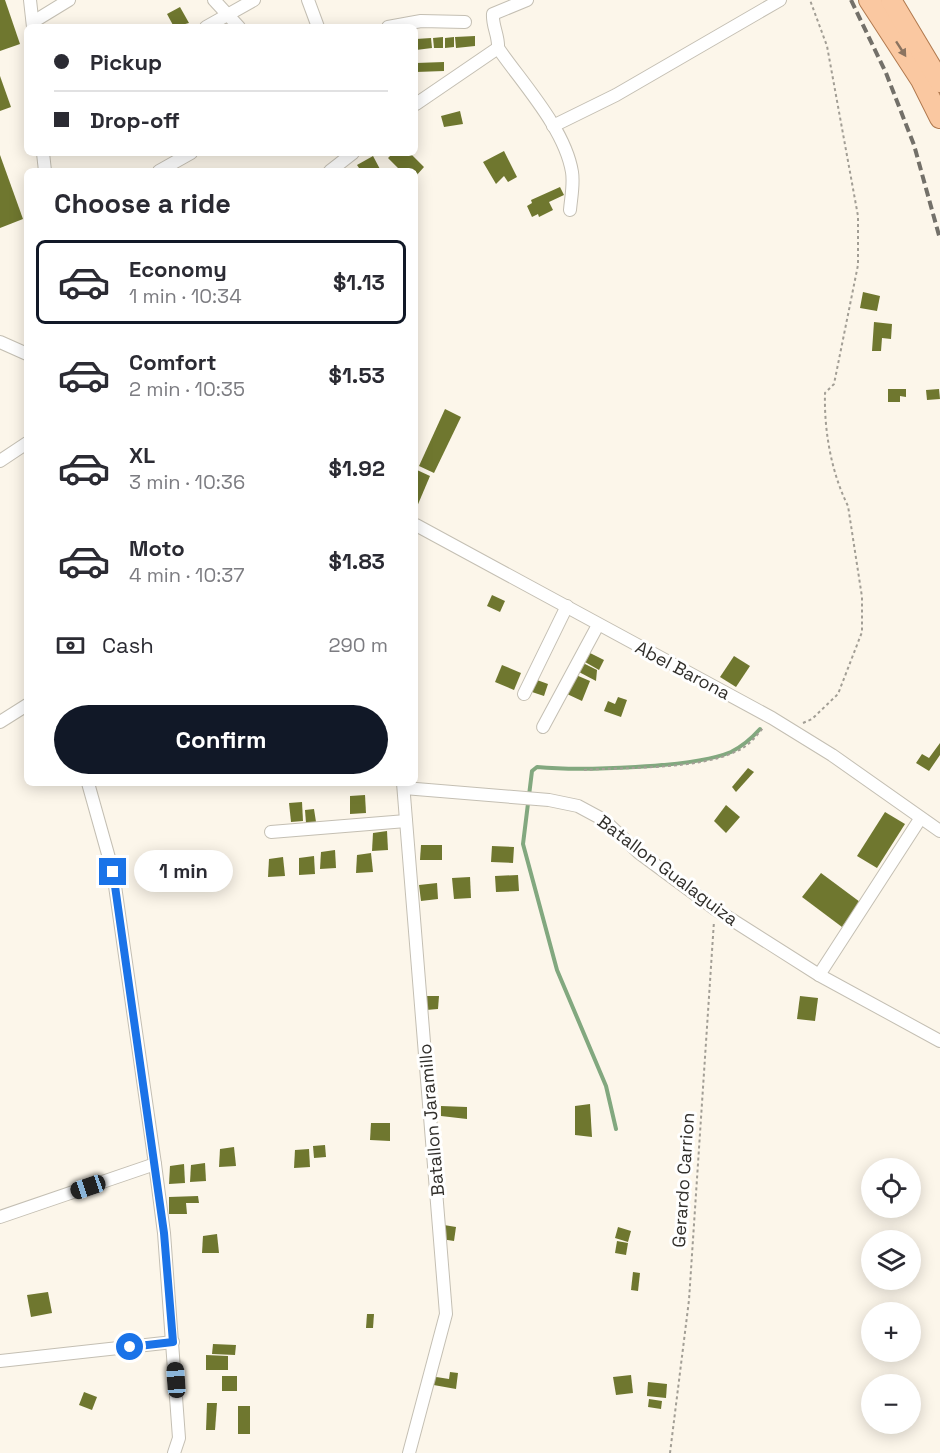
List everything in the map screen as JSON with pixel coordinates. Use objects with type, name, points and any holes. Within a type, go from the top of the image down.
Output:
[{"type":"main road","points":[[869,0],[921,80],[940,118]]},
{"type":"main road","points":[[891,0],[940,82]]},
{"type":"street","points":[[30,0],[33,24],[69,0]]},
{"type":"street","points":[[214,0],[236,24]]},
{"type":"street","points":[[212,24],[254,0]]},
{"type":"street","points":[[309,0],[317,24]]},
{"type":"street","points":[[527,0],[493,14],[492,21],[499,38],[498,48],[553,126],[568,155],[573,176],[570,210]]},
{"type":"street","points":[[553,126],[616,95],[780,0]]},
{"type":"street","points":[[404,24],[421,21],[465,22]]},
{"type":"street","points":[[418,103],[498,48]]},
{"type":"street","points":[[164,168],[182,156]]},
{"type":"street","points":[[334,168],[349,156]]},
{"type":"street","points":[[0,342],[24,353]]},
{"type":"street","points":[[0,461],[24,445]]},
{"type":"street","name":"Abel Barona","points":[[418,526],[772,718],[832,755],[940,831]]},
{"type":"street","points":[[524,694],[567,606]]},
{"type":"street","points":[[543,727],[598,625]]},
{"type":"street","points":[[0,722],[24,707]]},
{"type":"street","points":[[89,786],[113,872],[164,1233],[179,1438],[174,1453]]},
{"type":"street","name":"Batallon Jaramillo","points":[[403,786],[446,1314],[409,1453]]},
{"type":"street","name":"Batallon Gualaguiza","points":[[413,786],[549,800],[578,806],[604,820],[638,852],[715,909],[819,975],[940,1041]]},
{"type":"street","points":[[819,975],[920,819]]},
{"type":"street","points":[[271,832],[406,821]]},
{"type":"street","points":[[0,1217],[155,1164]]},
{"type":"street","points":[[0,1361],[173,1342]]},
{"type":"path","points":[[796,727],[812,719],[838,694],[862,632],[862,597],[848,506],[842,494],[824,423],[825,393],[834,384],[854,295],[858,265],[858,216],[826,46],[810,0]]},
{"type":"path","points":[[584,770],[716,759],[749,744],[772,718]]},
{"type":"path","name":"Gerardo Carrion","points":[[670,1453],[689,1300],[715,909]]},
{"type":"building","points":[[0,0],[5,0],[20,44],[0,51]]},
{"type":"building","points":[[180,7],[189,23],[172,24],[167,14]]},
{"type":"building","points":[[475,36],[475,46],[456,48],[455,37]]},
{"type":"building","points":[[443,37],[443,48],[434,48],[433,38]]},
{"type":"building","points":[[454,37],[454,47],[445,48],[445,38]]},
{"type":"building","points":[[431,38],[432,48],[418,50],[418,39]]},
{"type":"building","points":[[444,62],[444,71],[418,72],[418,63]]},
{"type":"building","points":[[0,76],[11,107],[0,111]]},
{"type":"building","points":[[460,111],[463,124],[444,127],[441,116]]},
{"type":"building","points":[[504,151],[517,177],[508,182],[504,176],[496,184],[483,162]]},
{"type":"building","points":[[0,155],[23,219],[0,228]]},
{"type":"building","points":[[373,156],[379,168],[359,168],[357,165]]},
{"type":"building","points":[[390,156],[413,156],[424,167],[418,174],[418,168],[398,168],[388,158]]},
{"type":"building","points":[[560,187],[564,195],[549,202],[553,210],[539,217],[538,214],[532,217],[527,206],[532,203],[531,200]]},
{"type":"building","points":[[863,292],[880,296],[877,311],[860,308]]},
{"type":"building","points":[[874,322],[892,324],[891,339],[882,338],[881,351],[872,351]]},
{"type":"building","points":[[888,389],[906,389],[906,397],[900,396],[900,402],[888,402]]},
{"type":"building","points":[[939,389],[940,399],[927,400],[926,390]]},
{"type":"building","points":[[445,409],[461,417],[434,473],[419,466]]},
{"type":"building","points":[[418,470],[430,476],[418,504]]},
{"type":"building","points":[[492,595],[505,601],[500,612],[487,606]]},
{"type":"building","points":[[590,653],[604,660],[599,670],[585,662]]},
{"type":"building","points":[[734,656],[750,666],[736,687],[720,677]]},
{"type":"building","points":[[583,663],[597,670],[596,681],[579,672]]},
{"type":"building","points":[[502,665],[521,673],[514,690],[495,682]]},
{"type":"building","points":[[576,675],[590,681],[582,701],[567,694]]},
{"type":"building","points":[[537,680],[548,684],[544,696],[532,692]]},
{"type":"building","points":[[618,697],[627,700],[621,717],[604,711],[608,701],[615,704]]},
{"type":"building","points":[[940,743],[940,755],[929,771],[916,763],[922,754],[929,758]]},
{"type":"building","points":[[748,768],[754,772],[736,792],[732,787]]},
{"type":"building","points":[[365,795],[366,813],[350,814],[350,796]]},
{"type":"building","points":[[302,802],[303,821],[291,822],[289,803]]},
{"type":"building","points":[[726,805],[740,817],[726,833],[714,821]]},
{"type":"building","points":[[314,809],[316,822],[306,823],[305,810]]},
{"type":"building","points":[[885,812],[905,824],[877,868],[857,856]]},
{"type":"building","points":[[387,831],[388,850],[372,851],[373,833]]},
{"type":"building","points":[[421,845],[442,845],[442,860],[420,860]]},
{"type":"building","points":[[492,846],[514,847],[513,863],[491,862]]},
{"type":"building","points":[[335,850],[336,868],[320,869],[321,852]]},
{"type":"building","points":[[371,853],[373,872],[356,873],[357,855]]},
{"type":"building","points":[[314,856],[315,874],[299,875],[299,858]]},
{"type":"building","points":[[283,857],[285,876],[268,877],[269,859]]},
{"type":"building","points":[[821,873],[860,902],[842,927],[802,897]]},
{"type":"building","points":[[518,875],[519,891],[496,892],[495,876]]},
{"type":"building","points":[[470,877],[471,898],[454,899],[452,878]]},
{"type":"building","points":[[437,883],[438,899],[421,901],[419,885]]},
{"type":"building","points":[[426,996],[439,996],[438,1009],[426,1010]]},
{"type":"building","points":[[800,996],[818,998],[815,1021],[797,1019]]},
{"type":"building","points":[[590,1104],[592,1137],[575,1135],[575,1106]]},
{"type":"building","points":[[441,1106],[467,1107],[467,1119],[441,1116]]},
{"type":"building","points":[[371,1123],[390,1123],[390,1141],[370,1140]]},
{"type":"building","points":[[325,1145],[326,1157],[314,1158],[313,1146]]},
{"type":"building","points":[[234,1147],[236,1166],[219,1167],[220,1149]]},
{"type":"building","points":[[309,1149],[310,1167],[294,1168],[295,1150]]},
{"type":"building","points":[[205,1163],[206,1181],[190,1182],[191,1165]]},
{"type":"building","points":[[184,1164],[185,1183],[169,1184],[170,1166]]},
{"type":"building","points":[[198,1196],[199,1203],[186,1203],[187,1214],[169,1214],[169,1197]]},
{"type":"building","points":[[444,1225],[456,1227],[454,1241],[441,1239]]},
{"type":"building","points":[[618,1227],[631,1231],[628,1242],[615,1238]]},
{"type":"building","points":[[217,1234],[219,1253],[202,1253],[203,1236]]},
{"type":"building","points":[[617,1241],[628,1243],[626,1255],[615,1253]]},
{"type":"building","points":[[633,1272],[640,1273],[638,1291],[631,1290]]},
{"type":"building","points":[[48,1292],[52,1313],[31,1317],[27,1295]]},
{"type":"building","points":[[367,1314],[374,1314],[373,1328],[366,1328]]},
{"type":"building","points":[[213,1344],[236,1345],[235,1355],[212,1354]]},
{"type":"building","points":[[206,1355],[228,1356],[228,1370],[206,1370]]},
{"type":"building","points":[[450,1372],[458,1373],[456,1389],[428,1384],[430,1376],[449,1379]]},
{"type":"building","points":[[631,1375],[633,1393],[616,1395],[613,1377]]},
{"type":"building","points":[[222,1376],[237,1376],[237,1391],[222,1391]]},
{"type":"building","points":[[648,1382],[667,1384],[666,1398],[647,1396]]},
{"type":"building","points":[[84,1392],[97,1397],[92,1410],[79,1405]]},
{"type":"building","points":[[649,1399],[662,1401],[661,1409],[648,1407]]},
{"type":"building","points":[[207,1403],[217,1403],[215,1430],[206,1430]]},
{"type":"building","points":[[238,1406],[250,1406],[250,1434],[238,1434]]},
{"type":"waterway","points":[[616,1129],[606,1086],[557,970],[523,844],[532,771],[537,767],[580,769],[691,762],[731,752],[747,742],[760,729]]},
{"type":"railway","points":[[851,0],[886,73],[914,145],[940,239]]},
{"type":"route","points":[[113,872],[164,1233],[173,1342],[130,1347]]}]
